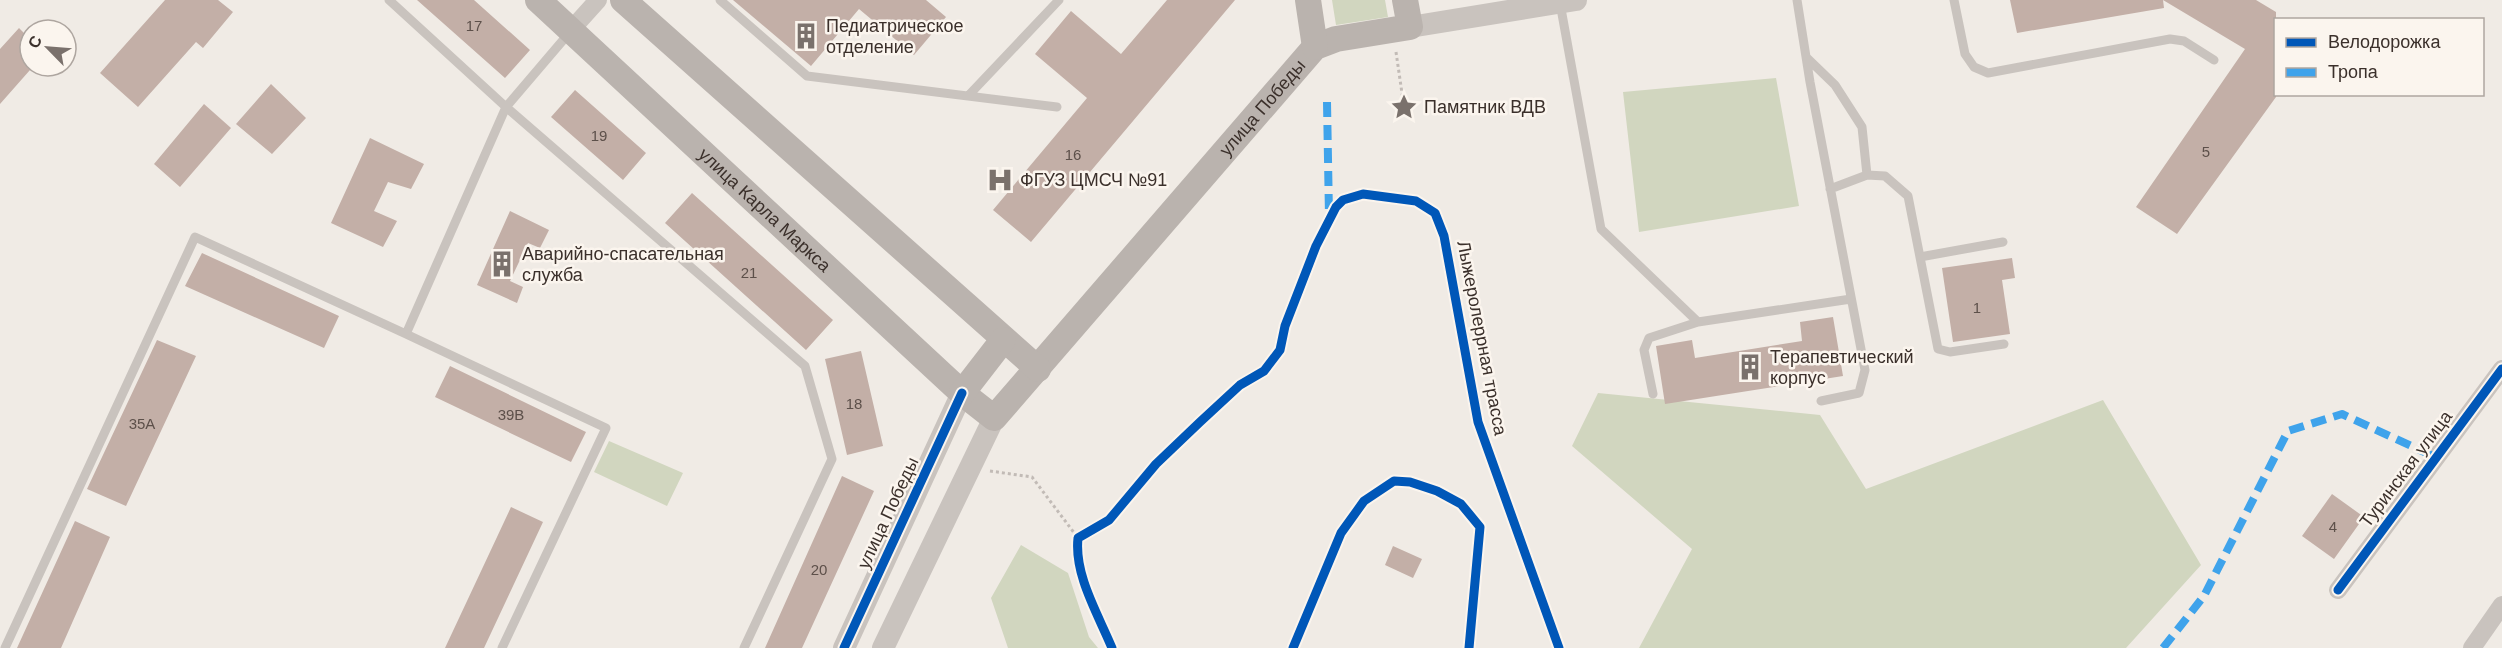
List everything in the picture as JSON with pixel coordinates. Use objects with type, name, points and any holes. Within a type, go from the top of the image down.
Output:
[{"type":"main road","name":"улица Карла Маркса","points":[[538,0],[962,393],[994,418]]},
{"type":"main road","points":[[623,0],[1038,369]]},
{"type":"main road","points":[[1308,0],[1315,48]]},
{"type":"main road","points":[[1405,0],[1410,27]]},
{"type":"main road","name":"улица Победы","points":[[994,418],[1315,48],[1336,39],[1410,27]]},
{"type":"main road","name":"улица Победы","points":[[962,393],[1003,340]]},
{"type":"street","points":[[572,30],[598,0]]},
{"type":"street","name":"улица Победы","points":[[1410,27],[1568,1]]},
{"type":"street","name":"Туринская улица","points":[[2338,590],[2502,369]]},
{"type":"street","name":"улица Победы","points":[[844,648],[962,393]]},
{"type":"street","name":"улица Победы","points":[[883,648],[994,418]]},
{"type":"street","points":[[2472,648],[2502,605]]},
{"type":"lane","points":[[389,0],[506,107],[806,366],[832,459],[744,648]]},
{"type":"lane","points":[[720,0],[807,75],[1057,107]]},
{"type":"lane","points":[[968,96],[1059,0]]},
{"type":"lane","points":[[1797,0],[1865,370],[1859,393],[1821,401]]},
{"type":"lane","points":[[1954,0],[1965,54],[1974,67],[1988,73],[2170,39],[2184,41],[2214,60]]},
{"type":"lane","points":[[1568,1],[1601,228],[1698,322]]},
{"type":"lane","points":[[406,334],[506,107],[572,30]]},
{"type":"lane","points":[[1806,57],[1835,86],[1862,127],[1867,175]]},
{"type":"lane","points":[[1830,189],[1867,175],[1885,176],[1908,196],[1938,349],[1950,352],[2004,344]]},
{"type":"lane","points":[[5,648],[195,237],[606,428],[502,648]]},
{"type":"lane","points":[[1920,257],[2003,242]]},
{"type":"lane","points":[[1653,394],[1644,350],[1649,338],[1698,322],[1851,299]]},
{"type":"path","points":[[1396,49],[1404,107]]},
{"type":"path","points":[[990,471],[1032,477],[1077,542],[1088,532]]},
{"type":"green space","points":[[1332,0],[1385,0],[1388,17],[1336,25]]},
{"type":"green space","points":[[1776,78],[1799,206],[1639,232],[1623,92]]},
{"type":"green space","points":[[1598,393],[1820,415],[1866,489],[2103,400],[2201,565],[2126,648],[1639,648],[1692,549],[1572,446]]},
{"type":"green space","points":[[609,441],[683,473],[667,506],[594,472]]},
{"type":"green space","points":[[1021,545],[1068,573],[1089,637],[1098,648],[1008,648],[991,598]]},
{"type":"building","points":[[165,0],[218,0],[233,12],[203,48],[196,42],[138,107],[100,73]]},
{"type":"building","points":[[417,0],[474,0],[530,50],[505,78]]},
{"type":"building","name":"Педиатрическое отделение","points":[[733,0],[926,0],[946,17],[914,55],[859,9],[811,66]]},
{"type":"building","points":[[1167,0],[1235,0],[1031,242],[993,210],[1087,98],[1035,54],[1071,11],[1121,54]]},
{"type":"building","points":[[2010,0],[2163,0],[2164,8],[2017,33]]},
{"type":"building","points":[[2163,0],[2256,0],[2276,12],[2276,18],[2274,18],[2274,96],[2276,97],[2177,234],[2136,207],[2245,49]]},
{"type":"building","points":[[18,29],[18,78],[23,78],[0,104],[0,49]]},
{"type":"building","points":[[271,84],[306,118],[272,154],[236,124]]},
{"type":"building","points":[[575,90],[646,153],[623,180],[551,117]]},
{"type":"building","points":[[204,104],[231,128],[180,187],[154,164]]},
{"type":"building","points":[[370,138],[424,164],[411,189],[388,182],[374,211],[397,221],[383,247],[331,223]]},
{"type":"building","points":[[692,193],[833,320],[806,350],[665,223]]},
{"type":"building","name":"Аварийно-спасательная служба","points":[[510,211],[549,230],[540,248],[528,243],[510,281],[523,287],[517,303],[477,285]]},
{"type":"building","points":[[202,253],[339,316],[324,348],[185,286]]},
{"type":"building","points":[[2012,258],[2015,278],[2002,280],[2010,334],[1953,342],[1942,268]]},
{"type":"building","name":"Терапевтический корпус","points":[[1833,317],[1843,376],[1665,404],[1656,346],[1692,340],[1695,358],[1802,341],[1800,322]]},
{"type":"building","points":[[157,340],[196,356],[126,506],[87,489]]},
{"type":"building","points":[[861,351],[883,446],[847,455],[825,359]]},
{"type":"building","points":[[450,366],[586,432],[571,462],[435,397]]},
{"type":"building","points":[[842,476],[874,491],[802,648],[765,648]]},
{"type":"building","points":[[2332,494],[2364,517],[2334,559],[2302,536]]},
{"type":"building","points":[[511,507],[543,522],[484,648],[445,648]]},
{"type":"building","points":[[75,521],[110,537],[61,648],[17,648]]},
{"type":"building","points":[[1393,546],[1422,559],[1413,578],[1385,565]]},
{"type":"marked path","points":[[1327,102],[1329,216]]},
{"type":"marked path","points":[[2163,648],[2204,596],[2288,431],[2342,414],[2435,457]]},
{"type":"cycle path","name":"Лыжеролеррная трасса","points":[[1112,648],[1083,580],[1078,538],[1109,520],[1156,464],[1240,385],[1264,371],[1280,350],[1285,326],[1316,246],[1336,207],[1343,200],[1363,194],[1416,201],[1435,213],[1444,236],[1478,422],[1559,648]]},
{"type":"cycle path","points":[[2338,590],[2502,369]]},
{"type":"cycle path","points":[[844,648],[962,393]]},
{"type":"cycle path","points":[[1293,648],[1341,533],[1364,501],[1394,481],[1410,482],[1437,491],[1461,504],[1480,527],[1469,648]]},
{"type":"place","name":"Педиатрическое отделение","points":[[806,36]]},
{"type":"place","name":"Памятник ВДВ","points":[[1404,107]]},
{"type":"place","name":"ФГУЗ ЦМСЧ №91","points":[[1000,180]]},
{"type":"place","name":"Аварийно-спасательная служба","points":[[502,264]]},
{"type":"place","name":"Терапевтический корпус","points":[[1750,367]]}]
